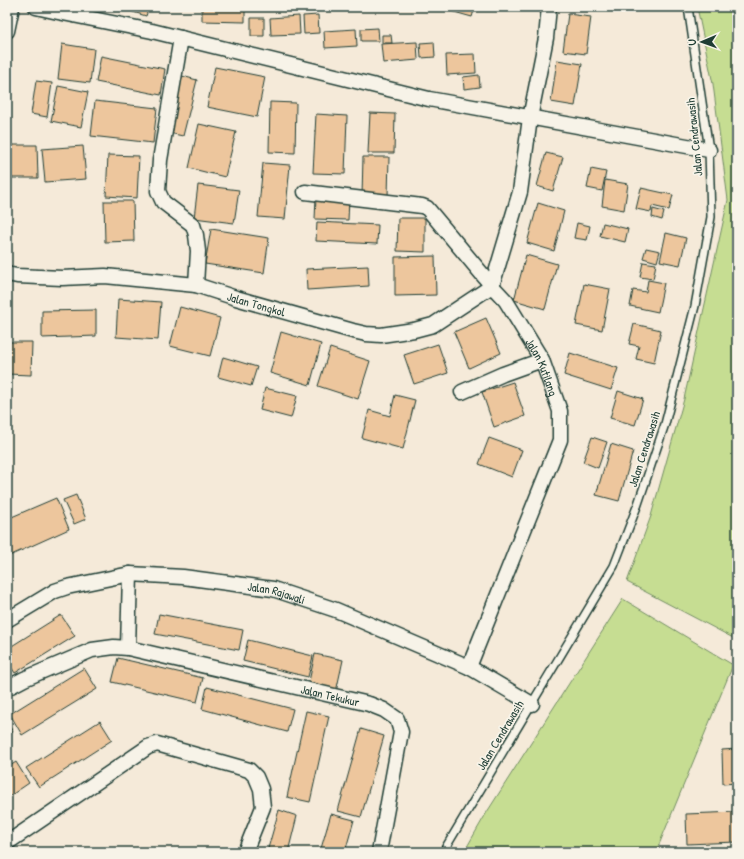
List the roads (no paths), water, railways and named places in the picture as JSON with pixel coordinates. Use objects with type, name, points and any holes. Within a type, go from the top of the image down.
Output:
[{"type":"street","points":[[7,31],[12,7]]},
{"type":"street","points":[[36,7],[152,31],[429,99],[709,150]]},
{"type":"street","points":[[492,286],[520,192],[530,118],[546,38],[549,7]]},
{"type":"street","points":[[181,38],[160,160],[158,191],[163,202],[193,225],[198,251],[196,285]]},
{"type":"street","name":"Jalan Kutilang","points":[[305,192],[422,206],[430,212],[506,301],[542,360],[560,411],[560,440],[469,667]]},
{"type":"street","name":"Jalan Tongkol","points":[[7,274],[17,276],[62,278],[105,276],[196,285],[236,298],[353,331],[381,335],[414,330],[432,325],[492,286]]},
{"type":"street","points":[[462,392],[503,374],[542,360]]},
{"type":"street","points":[[128,648],[130,574]]},
{"type":"street","name":"Jalan Rajawali","points":[[7,620],[55,592],[67,587],[130,574],[183,577],[273,589],[336,610],[469,667],[532,704]]},
{"type":"street","name":"Jalan Tekukur","points":[[7,688],[24,679],[92,650],[114,647],[128,648],[369,704],[384,710],[397,719],[400,732],[379,852]]},
{"type":"street","points":[[7,843],[148,747],[157,744],[249,770],[256,778],[261,789],[263,807],[245,852]]},
{"type":"lane","name":"Jalan Cendrawasih","points":[[443,852],[614,566],[638,504],[665,424],[695,306],[711,217],[709,150],[688,7]]}]
